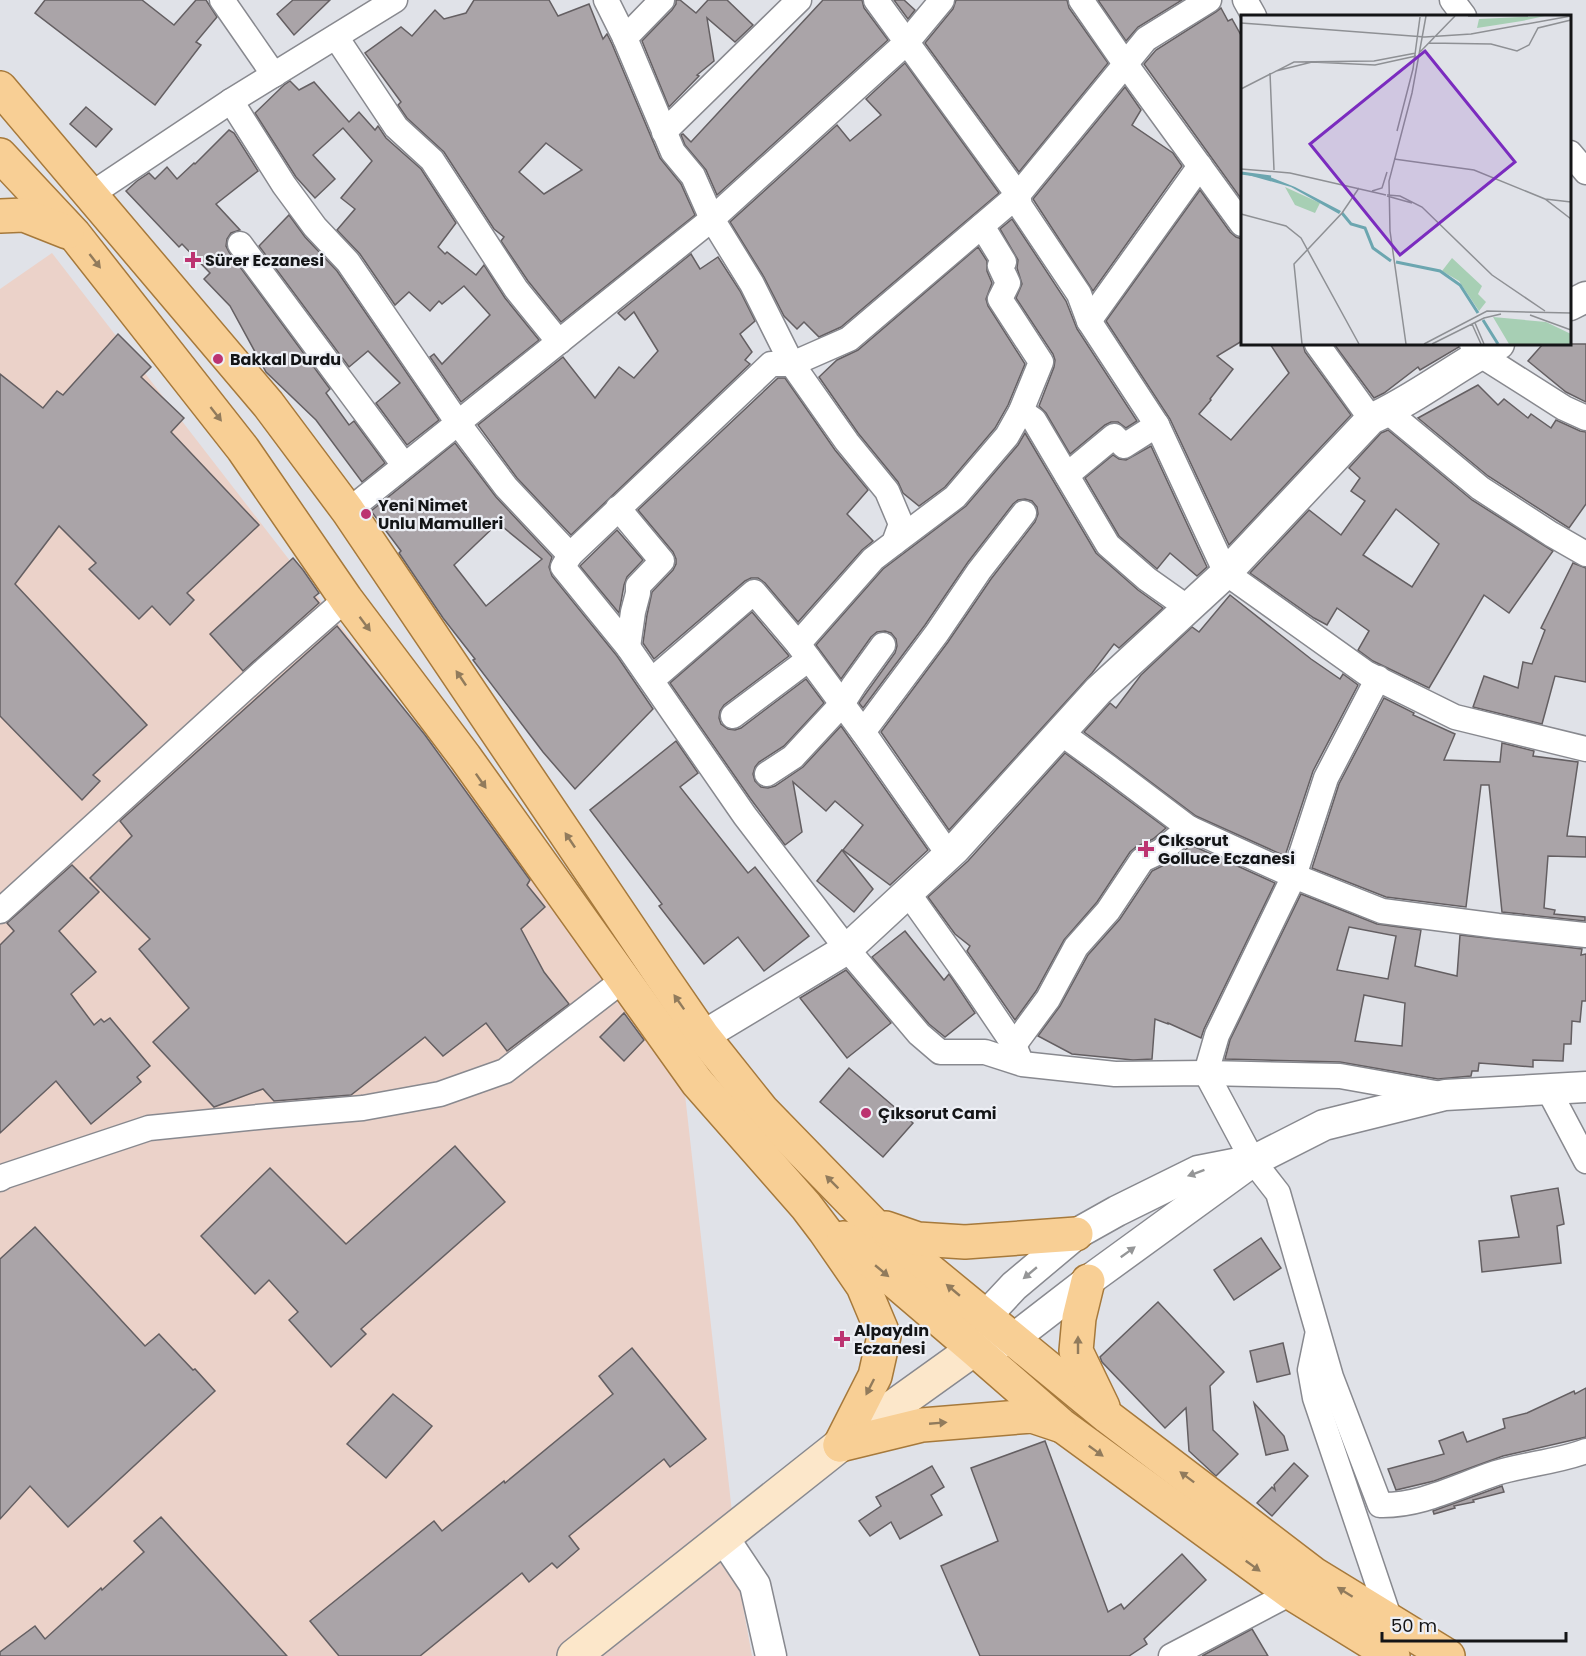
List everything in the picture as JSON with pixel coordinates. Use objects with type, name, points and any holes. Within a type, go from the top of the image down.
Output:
[{"type":"main road","points":[[0,88],[268,404],[348,511],[660,975],[703,1035],[762,1110],[873,1224],[1108,1417],[1314,1574],[1448,1656]]},
{"type":"main road","points":[[0,154],[74,234],[243,448],[346,599],[465,758],[697,1082],[806,1206],[862,1286],[884,1336],[875,1376],[840,1445]]},
{"type":"main road","points":[[0,216],[24,215],[74,234]]},
{"type":"main road","points":[[806,1206],[1061,1425],[1291,1593],[1393,1656]]},
{"type":"main road","points":[[873,1224],[918,1239],[965,1242],[1076,1234]]},
{"type":"main road","points":[[1088,1281],[1079,1318],[1076,1351],[1108,1417]]},
{"type":"main road","points":[[574,1656],[840,1445],[974,1349]]},
{"type":"main road","points":[[840,1445],[922,1425],[1032,1416],[1061,1425]]},
{"type":"street","points":[[222,0],[274,75]]},
{"type":"street","points":[[90,195],[231,101],[395,0]]},
{"type":"street","points":[[606,0],[626,38],[673,152],[693,176],[712,219],[752,284],[792,364],[847,442],[888,491],[901,524],[894,543]]},
{"type":"street","points":[[626,38],[662,0]]},
{"type":"street","points":[[664,132],[799,0]]},
{"type":"street","points":[[876,0],[1018,195],[1020,206],[1079,294],[1089,321],[1157,425],[1226,573],[1366,673],[1455,717],[1586,749]]},
{"type":"street","points":[[348,511],[712,219],[907,42],[942,0]]},
{"type":"street","points":[[1081,0],[1241,223]]},
{"type":"street","points":[[1209,0],[1146,39],[1018,195],[849,339],[792,364],[771,364],[618,508],[570,555],[563,567],[628,647],[745,816],[847,949],[919,1034],[940,1052],[1018,1054],[1115,1074],[1206,1073],[1340,1076],[1445,1095]]},
{"type":"street","points":[[1245,0],[1253,15]]},
{"type":"street","points":[[1452,0],[1463,15]]},
{"type":"street","points":[[336,37],[396,127],[432,160],[516,289],[559,342]]},
{"type":"street","points":[[231,101],[284,185],[315,227],[348,262],[458,423],[506,488],[570,555]]},
{"type":"street","points":[[1571,155],[1586,172]]},
{"type":"street","points":[[1089,321],[1200,166]]},
{"type":"street","points":[[732,716],[784,676],[873,559],[955,497],[1007,436],[1021,411],[1041,362],[1000,299],[1008,283],[1000,266],[1004,262],[981,226]]},
{"type":"street","points":[[240,244],[404,465]]},
{"type":"street","points":[[1571,304],[1586,297]]},
{"type":"street","points":[[1318,345],[1379,415],[1480,488],[1586,554]]},
{"type":"street","points":[[703,1035],[847,949],[949,855],[1098,692],[1226,573],[1379,415],[1483,347],[1564,408],[1586,418]]},
{"type":"street","points":[[1021,411],[1034,420],[1108,544],[1147,579],[1188,608]]},
{"type":"street","points":[[1066,474],[1114,436],[1124,446],[1157,425]]},
{"type":"street","points":[[618,508],[662,561],[638,586],[628,647]]},
{"type":"street","points":[[863,732],[1024,513]]},
{"type":"street","points":[[652,680],[754,592],[803,651],[949,855]]},
{"type":"street","points":[[0,911],[346,599]]},
{"type":"street","points":[[767,774],[793,757],[842,704],[883,645]]},
{"type":"street","points":[[1377,678],[1326,778],[1294,876],[1217,1035],[1206,1073],[1253,1161],[1278,1193],[1331,1377],[1380,1506],[1421,1501],[1497,1473],[1586,1451]]},
{"type":"street","points":[[1060,733],[1189,828],[1294,876],[1382,911],[1586,935]]},
{"type":"street","points":[[1018,1054],[1076,947],[1108,911],[1142,860],[1161,851],[1189,828]]},
{"type":"street","points":[[908,893],[970,980],[1018,1054]]},
{"type":"street","points":[[2,1175],[149,1128],[363,1108],[440,1094],[505,1071],[623,980]]},
{"type":"street","points":[[974,1349],[1013,1339],[1088,1281],[1253,1161],[1324,1125],[1445,1095],[1586,1087]]},
{"type":"street","points":[[1548,1089],[1586,1161]]},
{"type":"street","points":[[974,1349],[985,1317],[1014,1286],[1076,1234],[1198,1171],[1253,1161]]},
{"type":"street","points":[[1318,1332],[1310,1370],[1315,1398],[1390,1620]]},
{"type":"street","points":[[723,1537],[755,1585],[771,1656]]},
{"type":"street","points":[[1171,1656],[1291,1593]]},
{"type":"shaded area","points":[[52,253],[682,1068],[742,1601],[752,1656],[0,1656],[0,289]]},
{"type":"building","points":[[45,0],[142,0],[174,25],[196,0],[206,0],[217,17],[196,42],[201,45],[155,105],[35,13]]},
{"type":"building","points":[[293,0],[330,0],[294,35],[277,14]]},
{"type":"building","points":[[474,0],[549,0],[558,16],[589,4],[603,39],[607,34],[612,44],[660,158],[681,184],[695,215],[561,322],[528,281],[501,241],[504,237],[494,229],[444,152],[407,118],[398,105],[401,102],[365,53],[401,27],[412,36],[435,10],[444,19],[466,13]],"holes":[[[546,143],[582,170],[544,194],[519,172]]]},
{"type":"building","points":[[676,0],[680,0],[696,13],[708,0],[727,0],[753,25],[735,42],[707,18],[714,61],[697,75],[699,76],[669,107],[642,41],[672,10]]},
{"type":"building","points":[[823,0],[862,0],[864,8],[888,40],[717,195],[706,170],[685,145],[681,135],[683,134],[691,142]]},
{"type":"building","points":[[894,0],[904,0],[915,10],[908,19]]},
{"type":"building","points":[[956,0],[1067,0],[1069,8],[1108,63],[1019,172],[925,43],[953,9]]},
{"type":"building","points":[[1098,0],[1182,0],[1138,27],[1126,41]]},
{"type":"building","points":[[1221,8],[1228,21],[1232,19],[1241,35],[1241,199],[1144,64],[1156,50]]},
{"type":"building","points":[[905,63],[999,193],[841,327],[819,337],[804,322],[797,329],[784,316],[764,277],[730,222],[837,125],[850,141],[881,115],[866,99]]},
{"type":"building","points":[[290,81],[299,90],[314,82],[349,122],[359,112],[375,130],[378,126],[386,138],[421,169],[456,223],[438,247],[476,275],[484,265],[505,298],[539,340],[461,402],[430,357],[434,354],[442,364],[490,315],[464,286],[442,304],[439,301],[430,311],[409,292],[395,305],[360,254],[337,230],[355,209],[341,198],[372,161],[343,128],[313,155],[335,179],[315,198],[296,177],[255,113]]},
{"type":"building","points":[[1125,87],[1141,110],[1132,125],[1173,153],[1182,166],[1093,291],[1033,199]]},
{"type":"building","points":[[86,107],[112,129],[96,147],[70,124]]},
{"type":"building","points":[[229,130],[234,133],[258,171],[216,204],[240,230],[231,233],[226,246],[330,389],[326,393],[349,425],[354,421],[385,463],[362,482],[316,420],[266,372],[230,306],[204,279],[210,273],[182,244],[179,247],[126,191],[149,173],[155,179],[167,167],[177,179]]},
{"type":"building","points":[[1200,190],[1230,232],[1241,239],[1241,342],[1217,356],[1233,369],[1199,414],[1231,440],[1289,373],[1271,345],[1303,345],[1305,352],[1351,415],[1229,545],[1170,419],[1106,321]]},
{"type":"building","points":[[289,215],[305,237],[337,271],[439,420],[407,445],[376,403],[400,383],[368,351],[349,367],[259,246]]},
{"type":"building","points":[[1012,219],[1066,301],[1077,329],[1137,421],[1126,428],[1118,422],[1111,422],[1070,454],[1046,413],[1039,406],[1055,360],[1016,298],[1022,284],[1017,268],[1018,260],[1000,229]]},
{"type":"building","points":[[978,247],[987,261],[987,271],[992,283],[986,299],[988,306],[1025,364],[1008,405],[995,428],[945,487],[919,506],[903,493],[898,482],[858,433],[819,377],[837,360],[858,350]]},
{"type":"building","points":[[691,254],[700,269],[718,257],[740,291],[755,321],[740,334],[752,352],[745,360],[750,364],[571,535],[517,478],[478,425],[563,357],[595,398],[619,367],[634,378],[658,351],[634,312],[625,320],[618,313]]},
{"type":"building","points":[[118,334],[151,367],[141,377],[184,418],[171,432],[259,525],[187,593],[194,600],[170,625],[152,606],[139,619],[89,569],[96,563],[59,526],[15,584],[147,725],[93,775],[100,781],[82,800],[0,716],[0,374],[43,408],[57,391],[63,395]]},
{"type":"building","points":[[1586,344],[1586,402],[1566,392],[1528,361],[1542,345]]},
{"type":"building","points":[[1335,345],[1458,345],[1459,347],[1420,370],[1418,367],[1374,398]]},
{"type":"building","points":[[778,378],[785,378],[835,450],[868,490],[847,514],[873,541],[862,550],[798,622],[765,583],[758,578],[751,578],[654,659],[643,643],[652,592],[673,570],[676,559],[673,552],[638,510]]},
{"type":"building","points":[[1478,385],[1498,405],[1504,399],[1528,418],[1531,414],[1551,428],[1556,420],[1586,432],[1586,504],[1569,528],[1488,476],[1418,418]]},
{"type":"building","points":[[1388,430],[1472,500],[1553,551],[1509,613],[1484,595],[1429,688],[1373,661],[1358,650],[1369,631],[1337,608],[1327,625],[1250,573],[1309,510],[1341,535],[1365,501],[1351,491],[1360,478],[1349,468],[1381,433]],"holes":[[[1396,509],[1439,544],[1412,587],[1363,555]]]},
{"type":"building","points":[[1025,433],[1096,553],[1138,590],[1163,608],[1119,648],[1114,644],[1092,673],[949,830],[881,732],[1035,522],[1038,514],[1037,507],[1032,501],[1025,499],[1013,504],[968,562],[925,625],[863,708],[859,703],[895,653],[896,639],[891,633],[877,632],[841,679],[816,645],[883,569],[966,506],[1018,445]]},
{"type":"building","points":[[455,443],[496,497],[552,557],[549,567],[552,576],[617,656],[653,709],[575,789],[543,752],[473,660],[475,659],[443,618],[399,553],[401,551],[371,511]],"holes":[[[498,523],[542,559],[486,606],[454,565]]]},
{"type":"building","points":[[1151,446],[1207,567],[1197,576],[1170,553],[1157,569],[1119,536],[1085,478],[1113,455],[1126,460]]},
{"type":"building","points":[[617,530],[643,560],[627,577],[619,613],[580,566]]},
{"type":"building","points":[[293,558],[319,593],[314,597],[319,603],[243,671],[210,634]]},
{"type":"building","points":[[1573,563],[1586,568],[1586,682],[1555,676],[1542,724],[1473,707],[1484,676],[1518,688],[1523,662],[1532,664],[1545,630],[1541,628]]},
{"type":"building","points":[[1230,595],[1311,659],[1340,679],[1343,674],[1358,685],[1313,771],[1285,856],[1196,816],[1084,732],[1110,703],[1116,708],[1141,675],[1192,627],[1199,632]]},
{"type":"building","points":[[752,612],[789,656],[724,705],[720,711],[721,724],[728,729],[741,728],[806,679],[824,703],[784,746],[759,762],[753,774],[755,781],[761,787],[775,786],[803,767],[841,726],[928,850],[890,885],[843,850],[863,825],[835,801],[826,811],[793,782],[802,832],[785,845],[670,683]]},
{"type":"building","points":[[337,626],[425,735],[530,880],[527,885],[545,907],[521,929],[544,972],[569,1004],[507,1051],[486,1023],[443,1056],[425,1037],[351,1095],[274,1101],[263,1089],[214,1107],[153,1042],[189,1008],[139,949],[150,939],[90,878],[132,836],[120,821]]},
{"type":"building","points":[[1384,698],[1414,713],[1413,715],[1455,734],[1444,760],[1500,762],[1502,743],[1534,751],[1533,756],[1578,762],[1567,836],[1586,837],[1586,857],[1548,856],[1544,908],[1555,910],[1554,914],[1585,917],[1585,921],[1502,912],[1489,785],[1481,785],[1466,907],[1386,897],[1312,868],[1339,784]]},
{"type":"building","points":[[676,741],[698,773],[680,787],[748,873],[755,867],[809,936],[764,971],[738,937],[704,964],[659,906],[662,904],[590,810]]},
{"type":"building","points":[[1065,753],[1166,828],[1153,839],[1130,852],[1097,902],[1064,940],[1036,991],[1015,1020],[967,951],[970,946],[955,934],[928,897],[968,861]]},
{"type":"building","points":[[1191,845],[1275,883],[1201,1038],[1155,1019],[1152,1059],[1133,1060],[1072,1054],[1038,1036],[1060,1006],[1088,955],[1120,919],[1152,871],[1170,862]]},
{"type":"building","points":[[842,850],[873,889],[854,912],[817,881]]},
{"type":"building","points":[[72,865],[99,892],[59,931],[96,972],[71,994],[94,1025],[101,1019],[104,1022],[110,1018],[150,1066],[137,1077],[141,1082],[91,1124],[56,1081],[0,1133],[0,945],[14,931],[7,923]]},
{"type":"building","points":[[1301,894],[1377,924],[1421,930],[1415,966],[1457,976],[1460,935],[1582,949],[1581,955],[1586,954],[1586,1001],[1582,1001],[1580,1022],[1572,1021],[1571,1044],[1564,1044],[1563,1061],[1533,1060],[1533,1067],[1479,1063],[1478,1071],[1472,1071],[1471,1076],[1438,1079],[1340,1062],[1225,1059],[1230,1040]],"holes":[[[1349,927],[1396,936],[1388,979],[1337,970]],[[1364,995],[1405,1003],[1402,1046],[1355,1041]]]},
{"type":"building","points":[[905,931],[944,980],[949,974],[975,1013],[945,1037],[929,1024],[872,957]]},
{"type":"building","points":[[846,970],[891,1023],[847,1058],[800,998]]},
{"type":"building","points":[[624,1013],[644,1040],[624,1061],[600,1037]]},
{"type":"building","name":"Çıksorut Cami","points":[[849,1068],[913,1123],[883,1157],[820,1102]]},
{"type":"building","points":[[455,1146],[505,1202],[361,1329],[366,1334],[331,1367],[289,1320],[298,1312],[269,1280],[255,1294],[201,1236],[270,1168],[346,1244]]},
{"type":"building","points":[[1558,1188],[1564,1224],[1557,1226],[1561,1263],[1482,1272],[1479,1241],[1519,1237],[1511,1196]]},
{"type":"building","points":[[35,1227],[145,1346],[159,1334],[215,1391],[68,1527],[30,1486],[0,1519],[0,1259]]},
{"type":"building","points":[[1261,1238],[1281,1268],[1234,1300],[1214,1270]]},
{"type":"building","points":[[1158,1302],[1224,1372],[1210,1386],[1213,1430],[1238,1454],[1216,1476],[1189,1451],[1186,1408],[1165,1428],[1102,1362],[1100,1357]]},
{"type":"building","points":[[1283,1343],[1290,1374],[1257,1382],[1250,1351]]},
{"type":"building","points":[[632,1348],[706,1439],[670,1467],[664,1459],[569,1536],[579,1549],[557,1568],[552,1563],[529,1582],[522,1573],[420,1656],[339,1656],[310,1621],[434,1521],[442,1531],[504,1481],[505,1483],[613,1394],[599,1376]]},
{"type":"building","points":[[1586,1388],[1586,1437],[1503,1456],[1434,1481],[1396,1490],[1388,1469],[1444,1454],[1439,1441],[1463,1432],[1467,1442],[1505,1428],[1503,1419],[1527,1413],[1574,1391],[1575,1394]]},
{"type":"building","points":[[393,1394],[432,1426],[386,1478],[347,1444]]},
{"type":"building","points":[[1254,1403],[1284,1436],[1288,1450],[1266,1455]]},
{"type":"building","points":[[1045,1441],[1108,1612],[1121,1604],[1124,1609],[1182,1554],[1206,1580],[1144,1639],[1147,1644],[1129,1656],[980,1656],[941,1566],[998,1541],[971,1468]]},
{"type":"building","points":[[1294,1463],[1308,1476],[1272,1516],[1257,1503],[1272,1487],[1275,1490],[1274,1485]]},
{"type":"building","points":[[932,1466],[944,1487],[931,1495],[942,1515],[900,1539],[891,1522],[870,1536],[859,1521],[881,1506],[876,1497]]},
{"type":"building","points":[[1502,1486],[1504,1492],[1434,1514],[1433,1511]]},
{"type":"building","points":[[161,1517],[287,1656],[0,1656],[0,1652],[35,1626],[45,1639],[101,1588],[102,1590],[144,1552],[134,1541]]},
{"type":"building","points":[[1252,1629],[1268,1656],[1202,1656]]},
{"type":"place","name":"Sürer Eczanesi","points":[[193,260]]},
{"type":"place","name":"Bakkal Durdu","points":[[218,359]]},
{"type":"place","name":"Yeni Nimet Unlu Mamulleri","points":[[366,514]]},
{"type":"place","name":"Cıksorut Golluce Eczanesi","points":[[1146,849]]},
{"type":"place","name":"Çıksorut Cami","points":[[866,1113]]},
{"type":"place","name":"Alpaydın Eczanesi","points":[[842,1339]]}]
